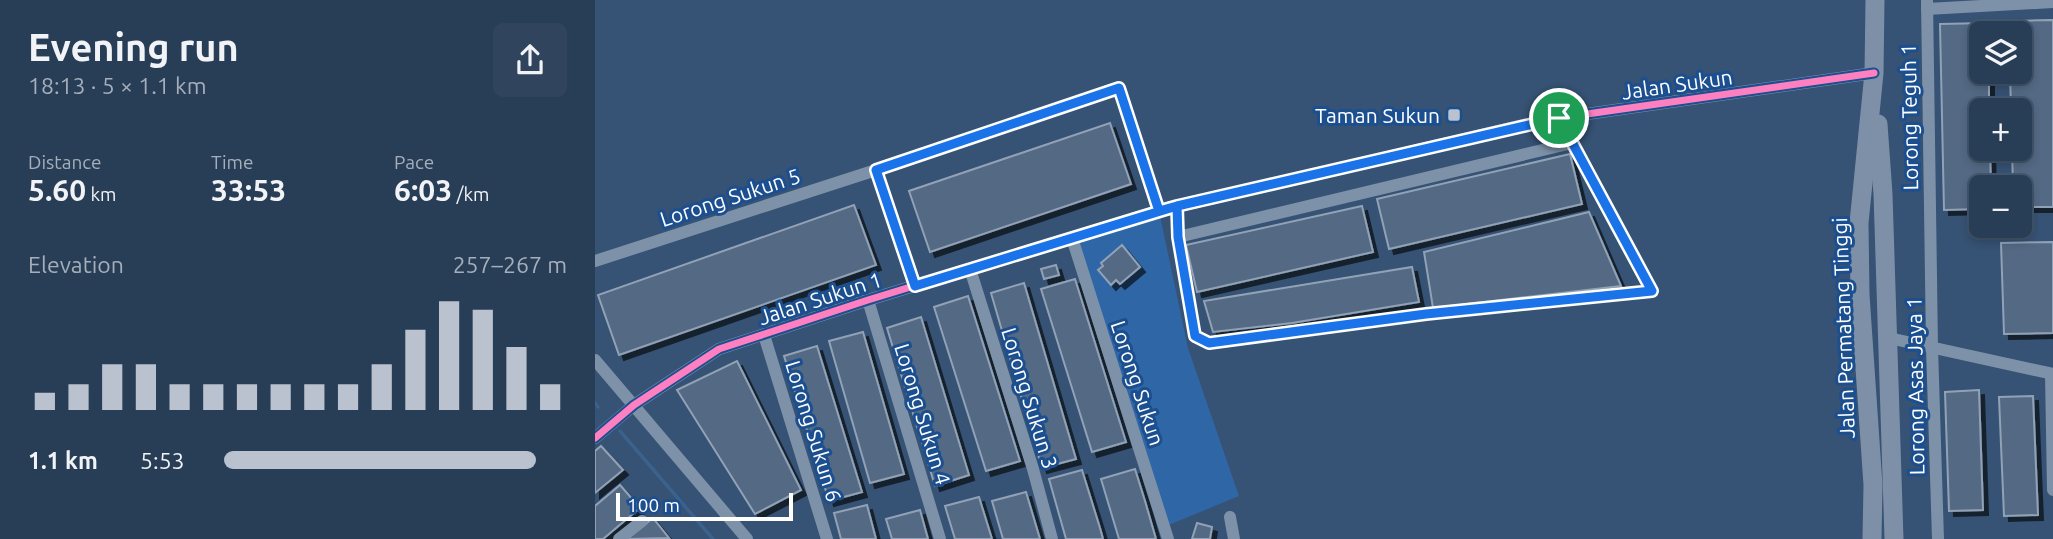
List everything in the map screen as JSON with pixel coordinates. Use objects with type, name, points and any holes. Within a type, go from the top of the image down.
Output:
[{"type":"highway","name":"Jalan Permatang Tinggi","points":[[1872,539],[1874,485],[1860,295],[1859,223],[1874,73],[1875,0]]},
{"type":"highway","name":"Jalan Permatang Tinggi","points":[[1874,73],[1883,194],[1894,539]]},
{"type":"highway","points":[[1860,295],[1868,307],[1877,332],[1889,338]]},
{"type":"street","points":[[1927,4],[2053,2]]},
{"type":"street","name":"Lorong Teguh 1","points":[[1927,4],[1931,233]]},
{"type":"street","name":"Jalan Sukun","points":[[1159,211],[1559,118],[1874,73]]},
{"type":"street","name":"Lorong Sukun 5","points":[[595,261],[1119,88],[1159,211]]},
{"type":"street","points":[[1177,206],[1178,237],[1195,336],[1209,343],[1426,314],[1652,291],[1559,118]]},
{"type":"street","points":[[1178,237],[1572,143]]},
{"type":"street","points":[[876,170],[915,286]]},
{"type":"street","name":"Jalan Sukun 1","points":[[595,438],[634,405],[719,349],[868,300],[1159,211]]},
{"type":"street","name":"Lorong Asas Jaya 1","points":[[1931,233],[1938,539]]},
{"type":"street","name":"Lorong Sukun","points":[[1072,238],[1168,539]]},
{"type":"street","name":"Lorong Sukun 3","points":[[970,269],[1033,469],[1052,539]]},
{"type":"street","name":"Lorong Sukun 4","points":[[868,300],[940,539]]},
{"type":"street","name":"Lorong Sukun 6","points":[[764,335],[827,539]]},
{"type":"street","points":[[1889,338],[2052,374],[2053,490]]},
{"type":"street","points":[[595,360],[747,539]]},
{"type":"street","points":[[1230,517],[1234,539]]},
{"type":"street","points":[[619,539],[642,521]]},
{"type":"shaded area","points":[[1159,211],[1188,348],[1239,496],[1164,527],[1072,238]]},
{"type":"building","points":[[2053,20],[2053,207],[2032,207],[2032,175],[2013,175],[2012,161],[2032,161],[2032,98],[2011,98],[2010,84],[2032,84],[2032,21],[2009,21]]},
{"type":"building","points":[[1969,23],[1969,84],[1989,84],[1989,98],[1969,98],[1969,161],[1990,161],[1991,175],[1969,175],[1969,209],[1944,210],[1940,24]]},
{"type":"building","points":[[1110,123],[1131,184],[930,252],[909,191]]},
{"type":"building","points":[[1570,154],[1582,204],[1389,249],[1377,199]]},
{"type":"building","points":[[854,205],[876,265],[619,355],[598,295]]},
{"type":"building","points":[[1362,206],[1373,252],[1197,292],[1186,245]]},
{"type":"building","points":[[1589,212],[1621,286],[1433,308],[1424,252]]},
{"type":"building","points":[[2053,242],[2053,333],[2004,334],[2001,243]]},
{"type":"building","points":[[1122,245],[1140,267],[1120,284],[1116,280],[1111,285],[1098,270],[1103,266],[1101,263]]},
{"type":"building","points":[[1056,265],[1059,275],[1044,279],[1041,269]]},
{"type":"building","points":[[1412,267],[1419,302],[1292,323],[1213,332],[1204,301]]},
{"type":"building","points":[[1075,279],[1126,442],[1092,452],[1041,289]]},
{"type":"building","points":[[1024,283],[1076,459],[1042,468],[991,293]]},
{"type":"building","points":[[968,296],[1020,461],[986,471],[934,307]]},
{"type":"building","points":[[921,317],[969,475],[935,486],[887,328]]},
{"type":"building","points":[[863,332],[904,474],[870,483],[829,341]]},
{"type":"building","points":[[817,346],[862,492],[829,501],[784,356]]},
{"type":"building","points":[[737,361],[801,490],[755,514],[677,390]]},
{"type":"building","points":[[1979,390],[1983,510],[1949,511],[1945,392]]},
{"type":"building","points":[[2033,396],[2038,515],[2004,516],[1999,397]]},
{"type":"building","points":[[601,446],[623,470],[595,493],[595,451]]},
{"type":"building","points":[[1135,469],[1156,539],[1119,539],[1101,479]]},
{"type":"building","points":[[1082,470],[1103,539],[1066,539],[1049,479]]},
{"type":"building","points":[[620,485],[640,508],[603,539],[595,539],[595,506]]},
{"type":"building","points":[[1026,492],[1040,539],[1003,539],[992,501]]},
{"type":"building","points":[[979,497],[992,539],[955,539],[945,506]]},
{"type":"building","points":[[867,505],[876,539],[841,539],[834,513]]},
{"type":"building","points":[[920,510],[928,539],[892,539],[886,519]]},
{"type":"building","points":[[653,518],[669,538],[627,539]]},
{"type":"building","points":[[1197,523],[1212,527],[1210,539],[1192,539]]},
{"type":"waterway","points":[[595,403],[598,407]]},
{"type":"waterway","points":[[620,431],[713,539]]},
{"type":"cycle path","points":[[595,438],[634,405],[719,349],[868,300],[1159,211],[1545,120],[1874,73]]},
{"type":"cycle path","points":[[1177,206],[1178,237],[1195,336],[1209,343],[1426,314],[1652,291],[1559,118]]},
{"type":"place","name":"Taman Sukun","points":[[1454,115]]},
{"type":"route","points":[[1559,118],[1177,206],[915,286],[876,170],[1119,88],[1159,211],[1177,206],[1178,237],[1195,336],[1209,343],[1426,314],[1652,291],[1559,118]]}]
